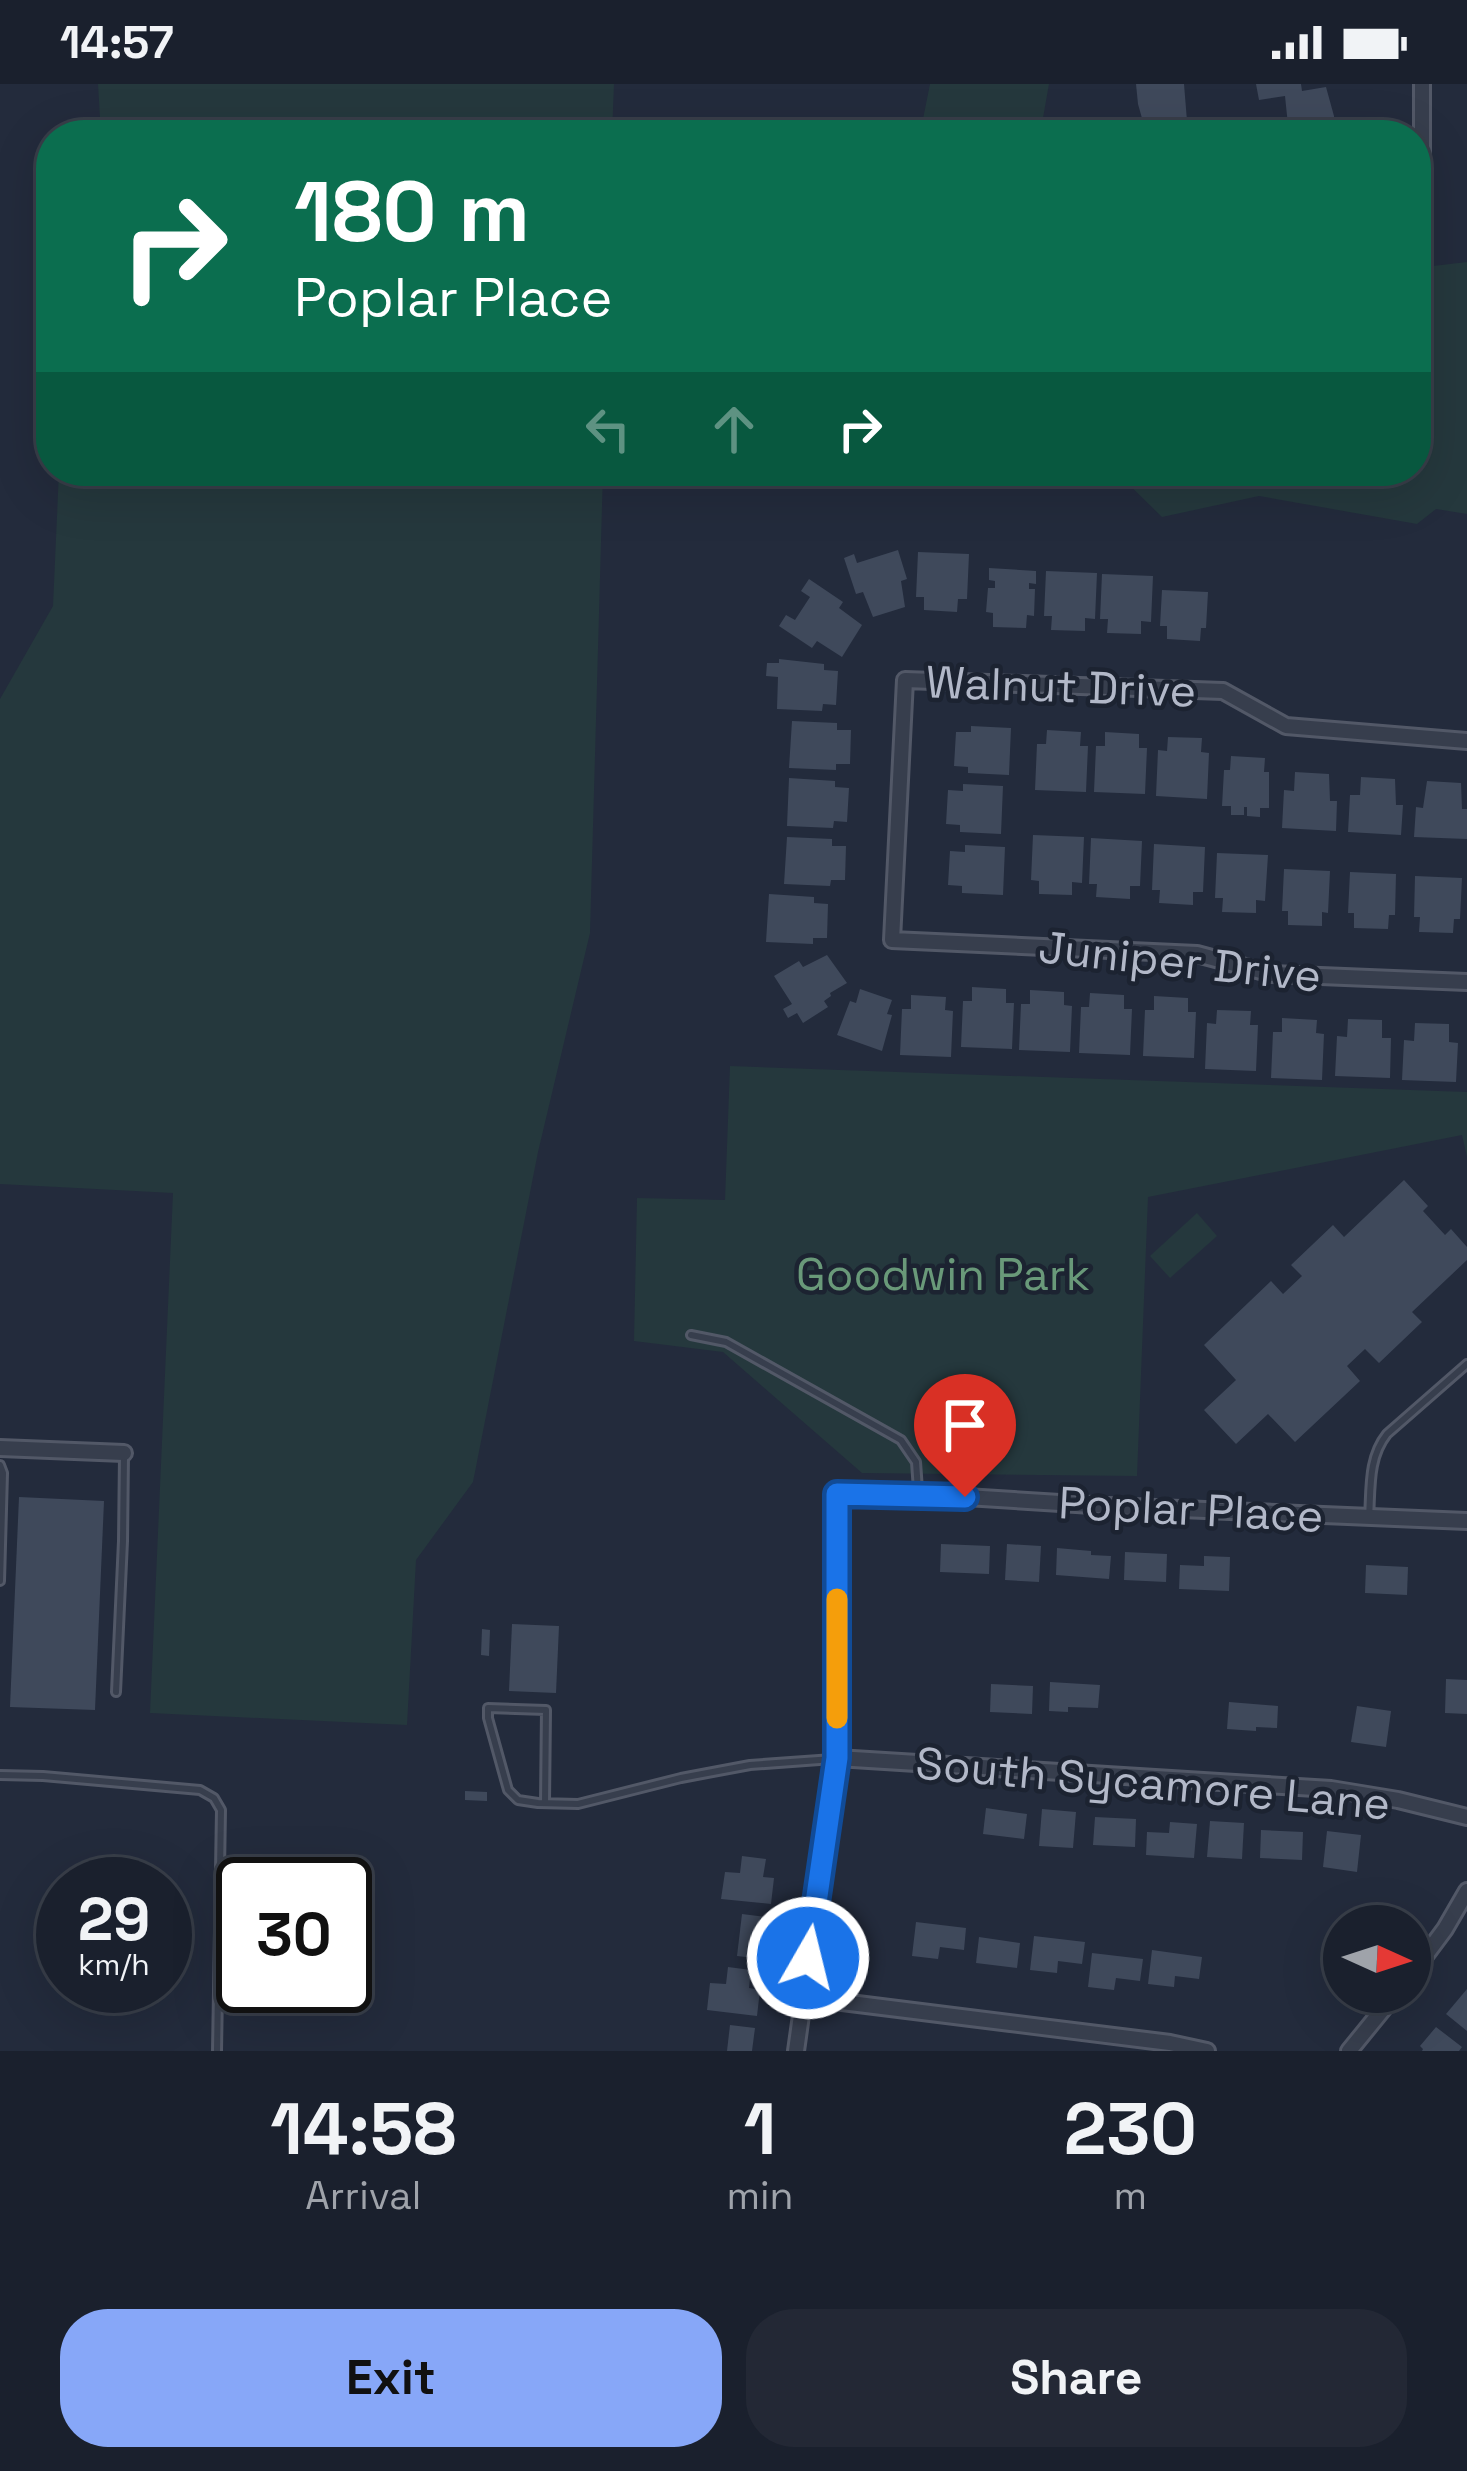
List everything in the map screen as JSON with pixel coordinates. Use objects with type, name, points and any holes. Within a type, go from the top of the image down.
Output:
[{"type":"street","points":[[1422,84],[1422,120]]},
{"type":"street","name":"Walnut Drive","points":[[892,940],[905,680],[1223,691],[1286,726],[1467,741]]},
{"type":"street","name":"Juniper Drive","points":[[892,940],[1198,954],[1272,974],[1467,982]]},
{"type":"street","points":[[0,1448],[124,1453]]},
{"type":"street","name":"Poplar Place","points":[[837,1758],[837,1494],[1467,1521]]},
{"type":"street","points":[[796,2051],[837,1758]]},
{"type":"street","name":"South Sycamore Lane","points":[[837,1758],[1330,1790],[1467,1817]]},
{"type":"street","points":[[1431,1948],[1467,1891]]},
{"type":"street","points":[[802,1997],[1207,2051]]},
{"type":"street","points":[[1349,2051],[1380,2013]]},
{"type":"lane","points":[[691,1335],[742,1351],[901,1440],[916,1462],[917,1494]]},
{"type":"lane","points":[[1369,1518],[1377,1446],[1467,1364]]},
{"type":"lane","points":[[116,1692],[124,1453]]},
{"type":"lane","points":[[0,1465],[0,1581]]},
{"type":"lane","points":[[545,1803],[545,1710],[488,1708],[508,1790],[518,1800],[545,1803],[578,1804],[750,1765],[837,1758]]},
{"type":"lane","points":[[0,1775],[200,1790],[214,1798],[221,1810],[217,2051]]},
{"type":"green space","points":[[98,84],[614,84],[613,120],[100,120]]},
{"type":"green space","points":[[930,84],[1049,84],[1043,120],[923,120]]},
{"type":"green space","points":[[1467,262],[1467,514],[1436,509],[1417,524],[1259,496],[1162,517],[1130,486],[1431,486],[1431,266]]},
{"type":"green space","points":[[58,486],[603,486],[590,933],[538,1152],[473,1482],[416,1560],[407,1725],[150,1713],[173,1193],[0,1184],[0,699],[53,606]]},
{"type":"green space","name":"Goodwin Park","points":[[730,1066],[1467,1092],[1467,1157],[1462,1135],[1148,1197],[1137,1476],[862,1473],[723,1352],[634,1341],[637,1198],[725,1200]]},
{"type":"green space","points":[[1197,1213],[1217,1236],[1170,1278],[1150,1256]]},
{"type":"building","points":[[1136,84],[1184,84],[1187,120],[1142,120]]},
{"type":"building","points":[[1256,84],[1301,84],[1302,91],[1326,87],[1334,120],[1287,120],[1285,96],[1259,100]]},
{"type":"building","points":[[898,550],[907,579],[901,581],[905,607],[873,617],[863,592],[856,594],[844,558],[854,554],[857,563]]},
{"type":"building","points":[[918,552],[969,554],[967,599],[958,599],[957,612],[924,610],[924,597],[916,597]]},
{"type":"building","points":[[989,568],[1036,571],[1036,584],[1029,583],[1029,589],[1035,589],[1034,616],[1027,615],[1026,628],[993,627],[993,613],[986,612],[988,588],[995,588]]},
{"type":"building","points":[[1046,571],[1097,573],[1095,619],[1085,618],[1085,631],[1051,630],[1052,616],[1044,616]]},
{"type":"building","points":[[1102,574],[1153,576],[1151,622],[1141,621],[1141,634],[1107,633],[1108,619],[1100,619]]},
{"type":"building","points":[[809,579],[843,602],[839,608],[862,625],[842,657],[817,641],[812,648],[779,626],[786,615],[795,620],[810,597],[801,591]]},
{"type":"building","points":[[1162,590],[1208,592],[1206,628],[1201,628],[1200,641],[1167,639],[1167,626],[1160,626]]},
{"type":"building","points":[[779,659],[824,664],[824,670],[838,671],[836,705],[823,704],[822,711],[777,709],[778,677],[766,676],[767,663],[779,663]]},
{"type":"building","points":[[792,721],[837,723],[837,730],[851,730],[850,764],[836,764],[836,770],[789,768]]},
{"type":"building","points":[[971,726],[1011,728],[1009,775],[968,773],[968,767],[954,766],[956,732],[971,732]]},
{"type":"building","points":[[1047,730],[1081,732],[1080,746],[1088,746],[1086,792],[1035,790],[1037,744],[1046,744]]},
{"type":"building","points":[[1105,732],[1139,734],[1139,748],[1147,748],[1145,794],[1094,792],[1096,746],[1105,746]]},
{"type":"building","points":[[1168,737],[1202,738],[1201,752],[1209,753],[1207,799],[1156,796],[1158,750],[1167,751]]},
{"type":"building","points":[[1231,756],[1265,758],[1269,808],[1260,808],[1260,817],[1247,816],[1247,807],[1244,815],[1231,815],[1231,806],[1222,806],[1224,770],[1230,770]]},
{"type":"building","points":[[1295,772],[1329,774],[1330,801],[1337,801],[1336,831],[1282,828],[1284,790],[1294,791]]},
{"type":"building","points":[[1361,777],[1395,779],[1396,805],[1403,805],[1401,835],[1348,832],[1350,795],[1360,795]]},
{"type":"building","points":[[789,778],[835,781],[835,787],[849,788],[847,822],[834,821],[833,828],[787,826]]},
{"type":"building","points":[[1427,781],[1461,783],[1467,839],[1414,837],[1416,807],[1423,808]]},
{"type":"building","points":[[963,784],[1003,786],[1001,834],[960,832],[960,825],[946,824],[948,790],[963,791]]},
{"type":"building","points":[[1033,835],[1084,837],[1082,883],[1072,882],[1072,895],[1039,894],[1039,881],[1031,880]]},
{"type":"building","points":[[787,837],[832,839],[832,846],[846,846],[845,880],[831,880],[830,886],[784,884]]},
{"type":"building","points":[[1091,838],[1142,841],[1140,886],[1130,886],[1130,899],[1096,897],[1097,884],[1089,884]]},
{"type":"building","points":[[1154,844],[1205,847],[1203,892],[1193,892],[1193,905],[1159,903],[1160,890],[1152,890]]},
{"type":"building","points":[[965,845],[1005,847],[1003,895],[962,893],[962,886],[948,885],[950,851],[965,852]]},
{"type":"building","points":[[1217,853],[1268,855],[1265,901],[1256,900],[1256,913],[1222,912],[1223,898],[1215,898]]},
{"type":"building","points":[[1284,869],[1330,871],[1328,913],[1322,912],[1322,926],[1288,925],[1288,911],[1282,911]]},
{"type":"building","points":[[1350,872],[1396,874],[1395,915],[1389,915],[1388,929],[1354,928],[1354,913],[1348,913]]},
{"type":"building","points":[[1415,876],[1462,878],[1460,919],[1454,919],[1453,933],[1419,932],[1420,917],[1414,917]]},
{"type":"building","points":[[769,894],[814,897],[814,903],[828,904],[827,938],[813,938],[813,944],[766,942]]},
{"type":"building","points":[[827,955],[847,983],[830,993],[824,1001],[828,1007],[803,1023],[797,1013],[788,1018],[783,1009],[792,1004],[774,976],[799,961],[803,967]]},
{"type":"building","points":[[972,987],[1006,989],[1006,1003],[1014,1003],[1012,1049],[961,1047],[963,1001],[972,1001]]},
{"type":"building","points":[[860,989],[892,1000],[882,1051],[837,1035]]},
{"type":"building","points":[[1030,990],[1064,992],[1064,1005],[1072,1006],[1070,1052],[1019,1050],[1021,1004],[1030,1004]]},
{"type":"building","points":[[1090,993],[1124,995],[1124,1009],[1132,1009],[1130,1055],[1079,1053],[1081,1007],[1089,1007]]},
{"type":"building","points":[[911,995],[946,997],[945,1010],[953,1011],[951,1057],[900,1055],[902,1009],[911,1009]]},
{"type":"building","points":[[1154,996],[1188,998],[1188,1012],[1196,1012],[1194,1058],[1143,1056],[1145,1010],[1154,1010]]},
{"type":"building","points":[[1217,1010],[1251,1011],[1250,1025],[1258,1025],[1256,1071],[1205,1069],[1207,1023],[1216,1024]]},
{"type":"building","points":[[1282,1018],[1317,1020],[1316,1033],[1324,1034],[1322,1080],[1271,1078],[1273,1032],[1282,1032]]},
{"type":"building","points":[[1348,1019],[1382,1020],[1382,1038],[1391,1038],[1390,1078],[1335,1076],[1337,1036],[1347,1037]]},
{"type":"building","points":[[1415,1023],[1449,1024],[1449,1042],[1458,1043],[1456,1082],[1402,1080],[1404,1040],[1414,1041]]},
{"type":"building","points":[[1404,1180],[1428,1206],[1423,1211],[1445,1235],[1451,1229],[1467,1247],[1467,1260],[1412,1312],[1422,1322],[1379,1363],[1365,1349],[1347,1366],[1360,1381],[1295,1442],[1268,1414],[1236,1444],[1204,1410],[1236,1380],[1204,1345],[1271,1281],[1283,1294],[1302,1276],[1291,1265],[1333,1225],[1344,1237]]},
{"type":"building","points":[[19,1497],[104,1501],[95,1710],[10,1707]]},
{"type":"building","points":[[941,1544],[990,1546],[989,1574],[940,1572]]},
{"type":"building","points":[[1007,1544],[1041,1546],[1039,1582],[1005,1580]]},
{"type":"building","points":[[1057,1548],[1111,1556],[1109,1579],[1056,1575]]},
{"type":"building","points":[[1125,1552],[1167,1554],[1166,1582],[1124,1580]]},
{"type":"building","points":[[1204,1556],[1230,1557],[1229,1591],[1179,1589],[1180,1565],[1204,1566]]},
{"type":"building","points":[[1366,1565],[1408,1567],[1407,1595],[1365,1593]]},
{"type":"building","points":[[512,1624],[559,1626],[556,1693],[509,1691]]},
{"type":"building","points":[[482,1629],[490,1630],[489,1656],[481,1655]]},
{"type":"building","points":[[1446,1679],[1467,1680],[1467,1714],[1445,1713]]},
{"type":"building","points":[[1050,1682],[1100,1685],[1098,1708],[1049,1711]]},
{"type":"building","points":[[991,1684],[1033,1686],[1032,1714],[990,1712]]},
{"type":"building","points":[[1229,1702],[1278,1706],[1277,1728],[1227,1729]]},
{"type":"building","points":[[1357,1706],[1391,1711],[1386,1747],[1351,1742]]},
{"type":"building","points":[[465,1791],[487,1792],[487,1801],[465,1800]]},
{"type":"building","points":[[986,1808],[1027,1814],[1024,1839],[983,1834]]},
{"type":"building","points":[[1042,1809],[1076,1812],[1073,1848],[1039,1846]]},
{"type":"building","points":[[1095,1817],[1136,1819],[1135,1847],[1093,1845]]},
{"type":"building","points":[[1210,1821],[1244,1823],[1242,1859],[1207,1857]]},
{"type":"building","points":[[1170,1822],[1197,1824],[1194,1858],[1146,1855],[1147,1832],[1169,1833]]},
{"type":"building","points":[[1261,1830],[1303,1832],[1302,1860],[1260,1858]]},
{"type":"building","points":[[1327,1831],[1361,1835],[1357,1872],[1323,1867]]},
{"type":"building","points":[[742,1856],[766,1859],[763,1877],[774,1878],[771,1904],[721,1899],[725,1872],[740,1873]]},
{"type":"building","points":[[742,1914],[767,1917],[763,1959],[737,1956]]},
{"type":"building","points":[[916,1922],[966,1928],[964,1950],[940,1947],[938,1959],[912,1956]]},
{"type":"building","points":[[1034,1936],[1085,1942],[1082,1964],[1058,1961],[1057,1973],[1030,1970]]},
{"type":"building","points":[[979,1937],[1020,1943],[1017,1968],[976,1963]]},
{"type":"building","points":[[1152,1950],[1202,1957],[1199,1979],[1175,1976],[1174,1987],[1148,1984]]},
{"type":"building","points":[[1092,1953],[1143,1959],[1140,1981],[1116,1978],[1114,1990],[1088,1987]]},
{"type":"building","points":[[728,1967],[751,1970],[749,1988],[760,1990],[757,2016],[707,2010],[710,1983],[726,1984]]},
{"type":"building","points":[[1467,1989],[1467,2031],[1446,2014]]},
{"type":"building","points":[[730,2025],[755,2028],[752,2051],[727,2051]]},
{"type":"building","points":[[1436,2027],[1462,2047],[1459,2051],[1422,2051],[1420,2046]]},
{"type":"slow traffic","points":[[837,1599],[837,1718]]},
{"type":"route","points":[[808,1958],[837,1758],[837,1494],[965,1497]]}]
